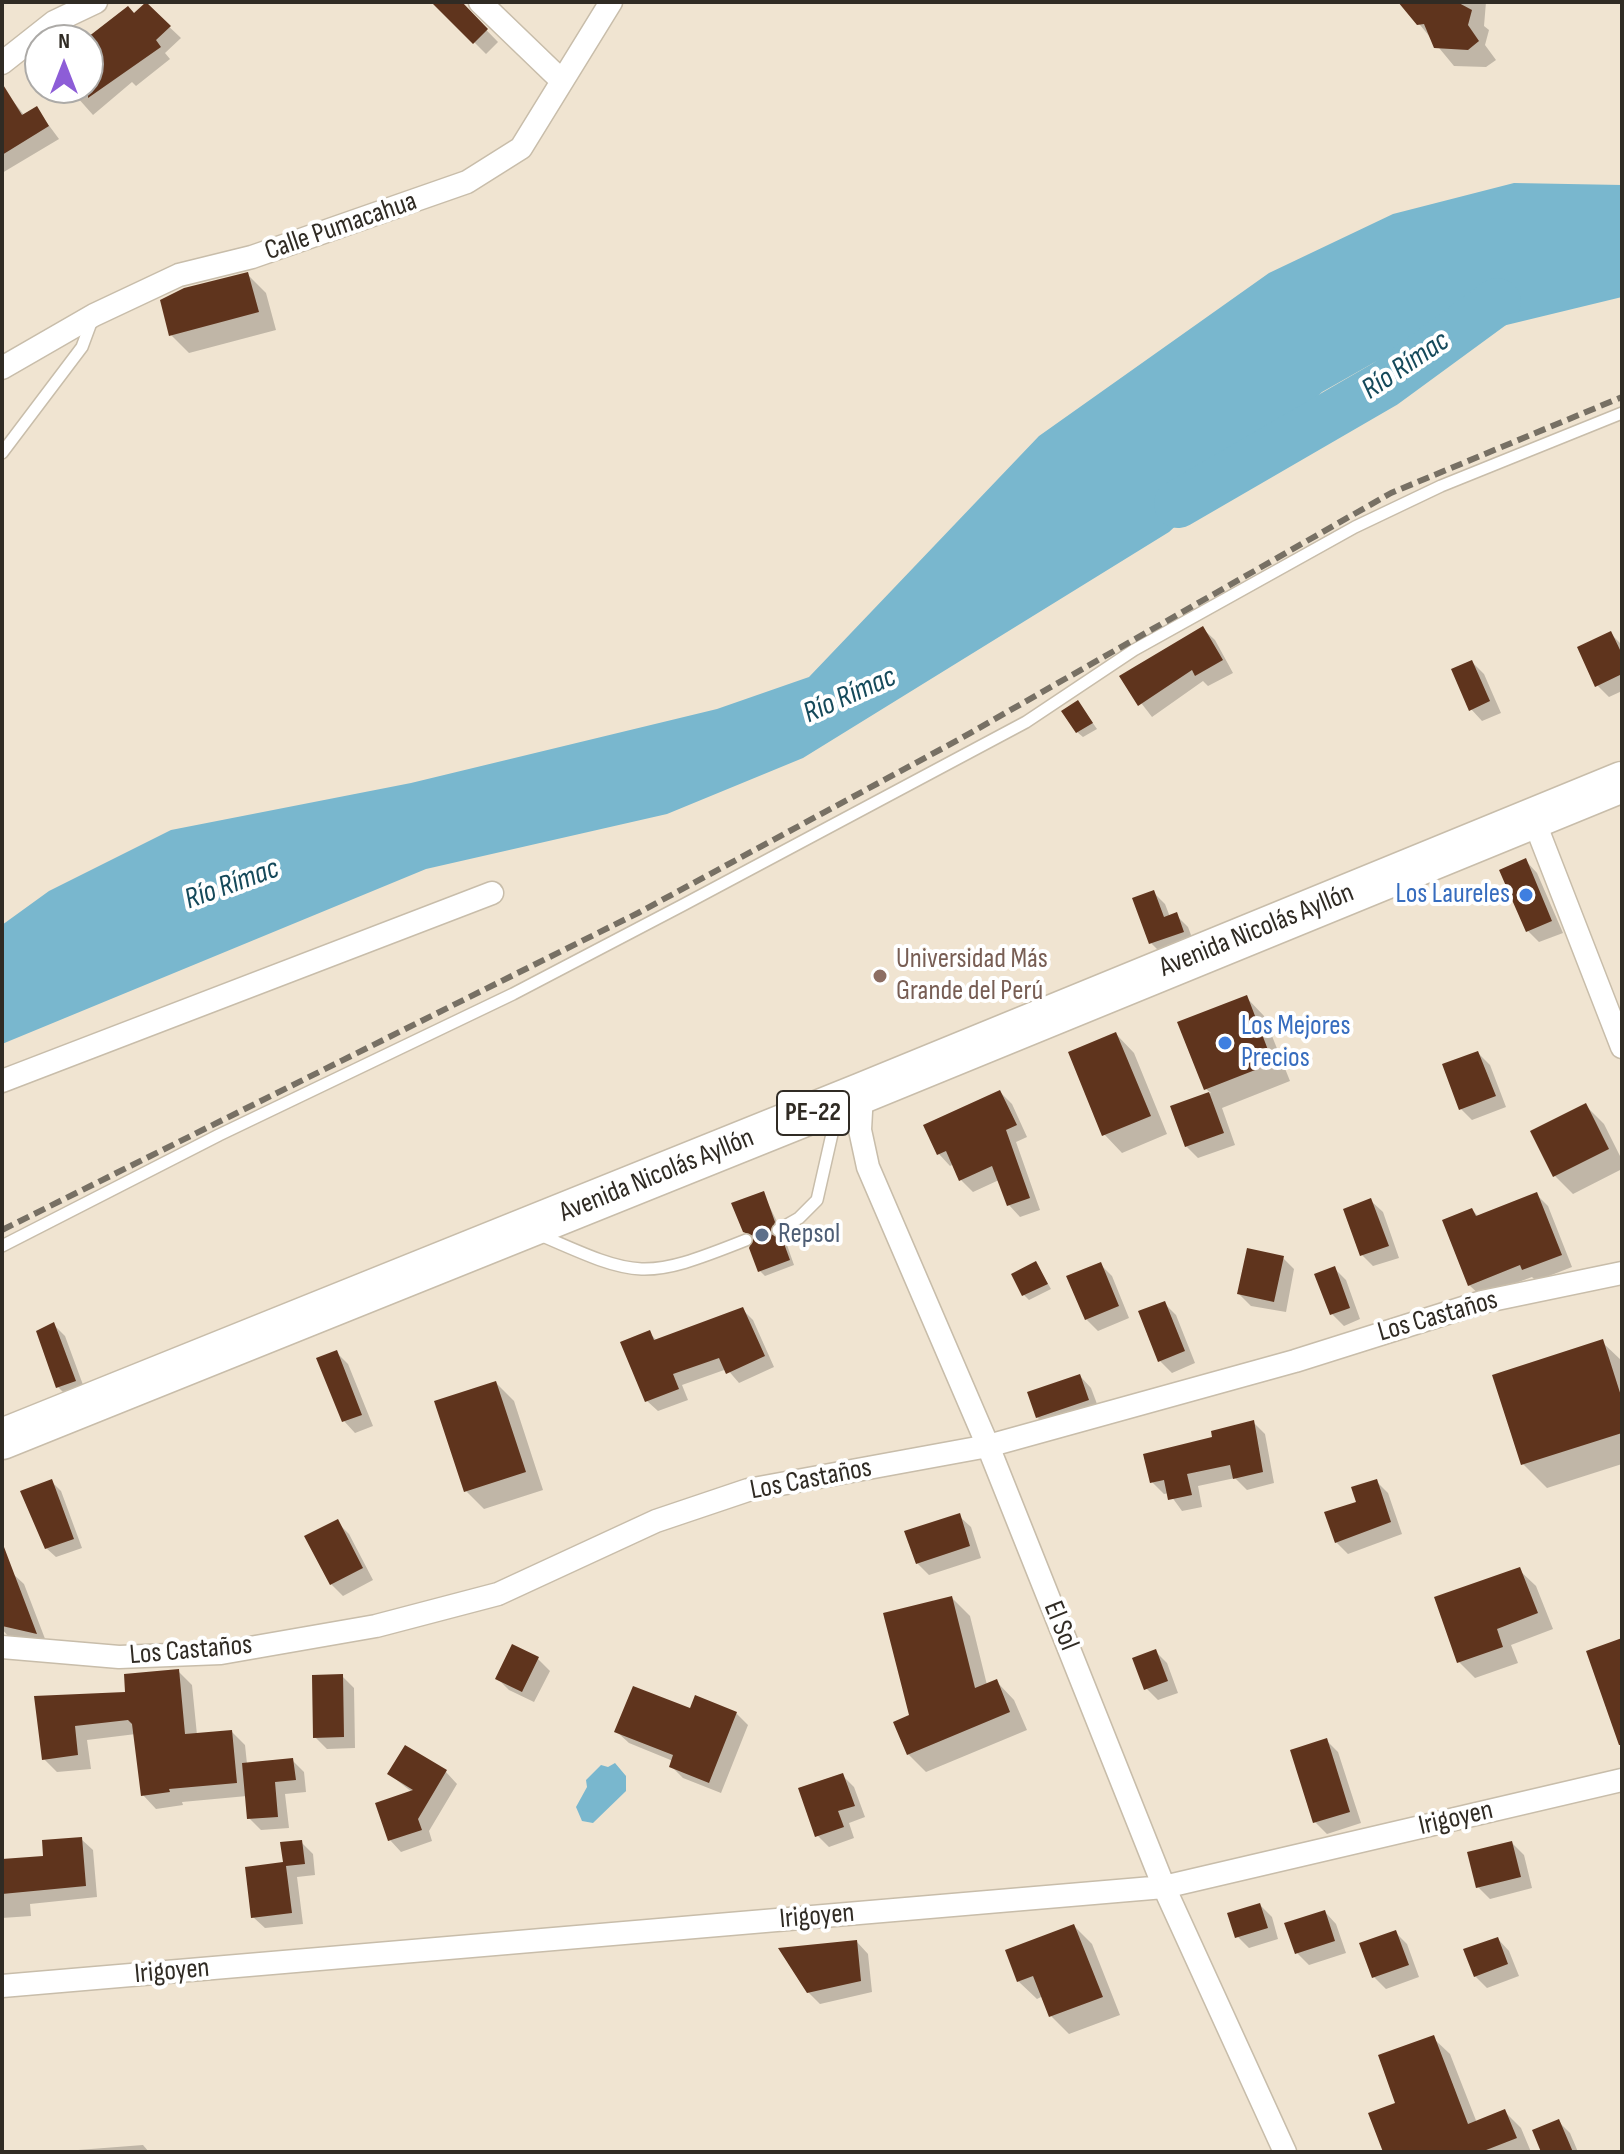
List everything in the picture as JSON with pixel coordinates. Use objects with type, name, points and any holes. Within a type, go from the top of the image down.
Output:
[{"type":"highway","name":"Avenida Nicolás Ayllón","points":[[2,1439],[527,1229],[1622,782]]},
{"type":"street","points":[[2,63],[54,22],[96,2]]},
{"type":"street","points":[[480,2],[562,81]]},
{"type":"street","name":"Calle Pumacahua","points":[[2,368],[94,315],[179,275],[252,257],[467,182],[521,148],[611,2]]},
{"type":"street","points":[[1533,818],[1622,1047]]},
{"type":"street","points":[[2,1081],[492,893]]},
{"type":"street","name":"El Sol","points":[[850,1098],[868,1167],[988,1446],[1164,1887],[1285,2152]]},
{"type":"street","name":"Los Castaños","points":[[2,1647],[119,1657],[221,1653],[376,1626],[498,1594],[656,1521],[748,1490],[988,1446],[1295,1361],[1482,1302],[1622,1273]]},
{"type":"street","name":"Irigoyen","points":[[2,1986],[1164,1887],[1622,1780]]},
{"type":"lane","points":[[2,453],[82,347],[94,315]]},
{"type":"lane","points":[[2,1246],[219,1135],[513,994],[683,905],[1026,722],[1134,650],[1355,527],[1441,486],[1622,413]]},
{"type":"lane","points":[[778,1230],[799,1218],[817,1200],[850,1098]]},
{"type":"lane","points":[[527,1229],[612,1267],[645,1272],[679,1267],[746,1240]]},
{"type":"water","points":[[1514,183],[1622,185],[1622,297],[1391,353],[1322,392],[1169,532],[803,758],[667,814],[426,869],[2,1044],[2,925],[49,891],[171,830],[411,783],[717,709],[809,677],[1039,436],[1269,273],[1393,214]]},
{"type":"water","points":[[615,1763],[626,1776],[626,1791],[593,1823],[582,1821],[576,1807],[587,1787],[586,1780],[601,1765],[608,1767]]},
{"type":"building","points":[[146,2],[171,26],[156,40],[161,47],[104,87],[104,25],[128,6],[134,13]]},
{"type":"building","points":[[431,2],[462,2],[488,29],[473,44]]},
{"type":"building","points":[[1398,2],[1457,2],[1472,10],[1468,25],[1479,41],[1468,50],[1434,48],[1424,24],[1417,25]]},
{"type":"building","points":[[2,83],[22,115],[37,106],[49,126],[2,155]]},
{"type":"building","points":[[248,272],[259,312],[169,336],[160,300],[184,288]]},
{"type":"building","points":[[1203,626],[1223,660],[1195,676],[1192,670],[1138,706],[1119,676]]},
{"type":"building","points":[[1611,631],[1622,654],[1622,674],[1595,687],[1577,647]]},
{"type":"building","points":[[1472,660],[1490,701],[1469,711],[1451,669]]},
{"type":"building","points":[[1078,700],[1093,723],[1076,733],[1061,711]]},
{"type":"building","name":"Los Laureles","points":[[1526,858],[1552,921],[1526,932],[1499,870]]},
{"type":"building","points":[[1154,890],[1164,917],[1177,912],[1184,932],[1149,944],[1132,898]]},
{"type":"building","name":"Los Mejores Precios","points":[[1247,995],[1273,1063],[1204,1090],[1177,1022]]},
{"type":"building","points":[[1116,1032],[1151,1116],[1102,1136],[1068,1052]]},
{"type":"building","points":[[1478,1051],[1496,1096],[1459,1110],[1442,1064]]},
{"type":"building","points":[[1000,1090],[1017,1125],[1006,1130],[1030,1198],[1007,1206],[992,1166],[959,1181],[946,1151],[937,1155],[923,1125]]},
{"type":"building","points":[[1209,1092],[1224,1133],[1185,1147],[1170,1106]]},
{"type":"building","points":[[1586,1103],[1609,1149],[1553,1177],[1530,1131]]},
{"type":"building","name":"Repsol","points":[[764,1191],[775,1222],[770,1234],[782,1238],[790,1260],[758,1272],[749,1248],[754,1236],[743,1232],[731,1203]]},
{"type":"building","points":[[1537,1192],[1562,1255],[1522,1270],[1520,1265],[1468,1286],[1442,1220],[1472,1208],[1476,1216]]},
{"type":"building","points":[[1371,1198],[1389,1246],[1360,1256],[1343,1209]]},
{"type":"building","points":[[1247,1248],[1284,1256],[1274,1302],[1237,1294]]},
{"type":"building","points":[[1036,1261],[1048,1284],[1022,1296],[1011,1274]]},
{"type":"building","points":[[1101,1262],[1119,1306],[1085,1320],[1066,1276]]},
{"type":"building","points":[[1335,1266],[1350,1308],[1330,1315],[1314,1274]]},
{"type":"building","points":[[1165,1301],[1185,1351],[1158,1362],[1138,1311]]},
{"type":"building","points":[[743,1307],[765,1356],[726,1374],[719,1358],[673,1374],[679,1389],[645,1402],[620,1342],[650,1330],[654,1340]]},
{"type":"building","points":[[54,1322],[76,1381],[56,1388],[36,1331]]},
{"type":"building","points":[[1603,1339],[1622,1399],[1622,1433],[1521,1465],[1492,1375]]},
{"type":"building","points":[[337,1350],[362,1415],[342,1422],[316,1358]]},
{"type":"building","points":[[1080,1374],[1089,1400],[1036,1418],[1027,1392]]},
{"type":"building","points":[[496,1381],[526,1472],[464,1492],[434,1401]]},
{"type":"building","points":[[1254,1420],[1263,1472],[1233,1479],[1230,1465],[1187,1474],[1192,1495],[1168,1500],[1164,1480],[1150,1483],[1143,1454],[1212,1437],[1211,1431]]},
{"type":"building","points":[[52,1479],[74,1539],[45,1549],[20,1491]]},
{"type":"building","points":[[1377,1479],[1391,1522],[1335,1543],[1324,1512],[1356,1502],[1351,1487]]},
{"type":"building","points":[[960,1513],[970,1546],[916,1564],[904,1531]]},
{"type":"building","points":[[338,1519],[363,1568],[330,1585],[304,1536]]},
{"type":"building","points":[[4,1547],[37,1634],[2,1626]]},
{"type":"building","points":[[1520,1567],[1538,1613],[1497,1629],[1503,1647],[1457,1663],[1434,1597]]},
{"type":"building","points":[[952,1596],[975,1688],[997,1679],[1010,1712],[907,1755],[893,1722],[909,1715],[883,1613]]},
{"type":"building","points":[[1622,1638],[1622,1745],[1619,1745],[1586,1651]]},
{"type":"building","points":[[512,1644],[539,1657],[522,1692],[495,1679]]},
{"type":"building","points":[[1156,1649],[1168,1681],[1144,1690],[1132,1658]]},
{"type":"building","points":[[179,1669],[185,1734],[232,1730],[237,1783],[169,1789],[170,1792],[141,1796],[132,1724],[128,1720],[75,1726],[78,1755],[42,1760],[34,1696],[125,1692],[124,1674]]},
{"type":"building","points":[[343,1674],[344,1737],[313,1738],[312,1675]]},
{"type":"building","points":[[633,1686],[690,1708],[695,1695],[737,1712],[709,1783],[669,1767],[673,1755],[614,1732]]},
{"type":"building","points":[[1327,1738],[1350,1812],[1313,1823],[1290,1750]]},
{"type":"building","points":[[405,1745],[447,1770],[418,1819],[422,1830],[388,1841],[375,1803],[413,1790],[387,1774]]},
{"type":"building","points":[[293,1758],[296,1780],[275,1782],[278,1817],[247,1819],[242,1763]]},
{"type":"building","points":[[843,1773],[855,1806],[838,1811],[844,1827],[815,1837],[798,1788]]},
{"type":"building","points":[[82,1837],[86,1886],[2,1894],[2,1859],[43,1856],[42,1840]]},
{"type":"building","points":[[302,1840],[305,1864],[286,1866],[292,1913],[251,1918],[245,1867],[283,1862],[280,1842]]},
{"type":"building","points":[[1512,1841],[1521,1877],[1476,1888],[1467,1852]]},
{"type":"building","points":[[1260,1903],[1268,1928],[1235,1938],[1227,1913]]},
{"type":"building","points":[[1325,1910],[1335,1941],[1295,1954],[1284,1923]]},
{"type":"building","points":[[1074,1924],[1103,1997],[1049,2017],[1033,1976],[1017,1982],[1005,1950]]},
{"type":"building","points":[[1396,1930],[1409,1965],[1372,1978],[1359,1943]]},
{"type":"building","points":[[1498,1937],[1508,1964],[1474,1977],[1463,1949]]},
{"type":"building","points":[[857,1940],[861,1981],[807,1993],[778,1948]]},
{"type":"building","points":[[1434,2035],[1468,2124],[1505,2109],[1517,2138],[1481,2152],[1383,2152],[1368,2113],[1395,2103],[1378,2055]]},
{"type":"building","points":[[1559,2119],[1573,2152],[1541,2152],[1532,2130]]},
{"type":"waterway","name":"Río Rímac","points":[[1178,504],[1385,384],[1497,302]]},
{"type":"railway","points":[[2,1230],[638,913],[958,740],[1391,493],[1622,397]]},
{"type":"place","name":"Los Laureles","points":[[1526,895]]},
{"type":"place","name":"Universidad Más Grande del Perú","points":[[880,976]]},
{"type":"place","name":"Los Mejores Precios","points":[[1225,1043]]},
{"type":"place","name":"Repsol","points":[[762,1235]]}]
